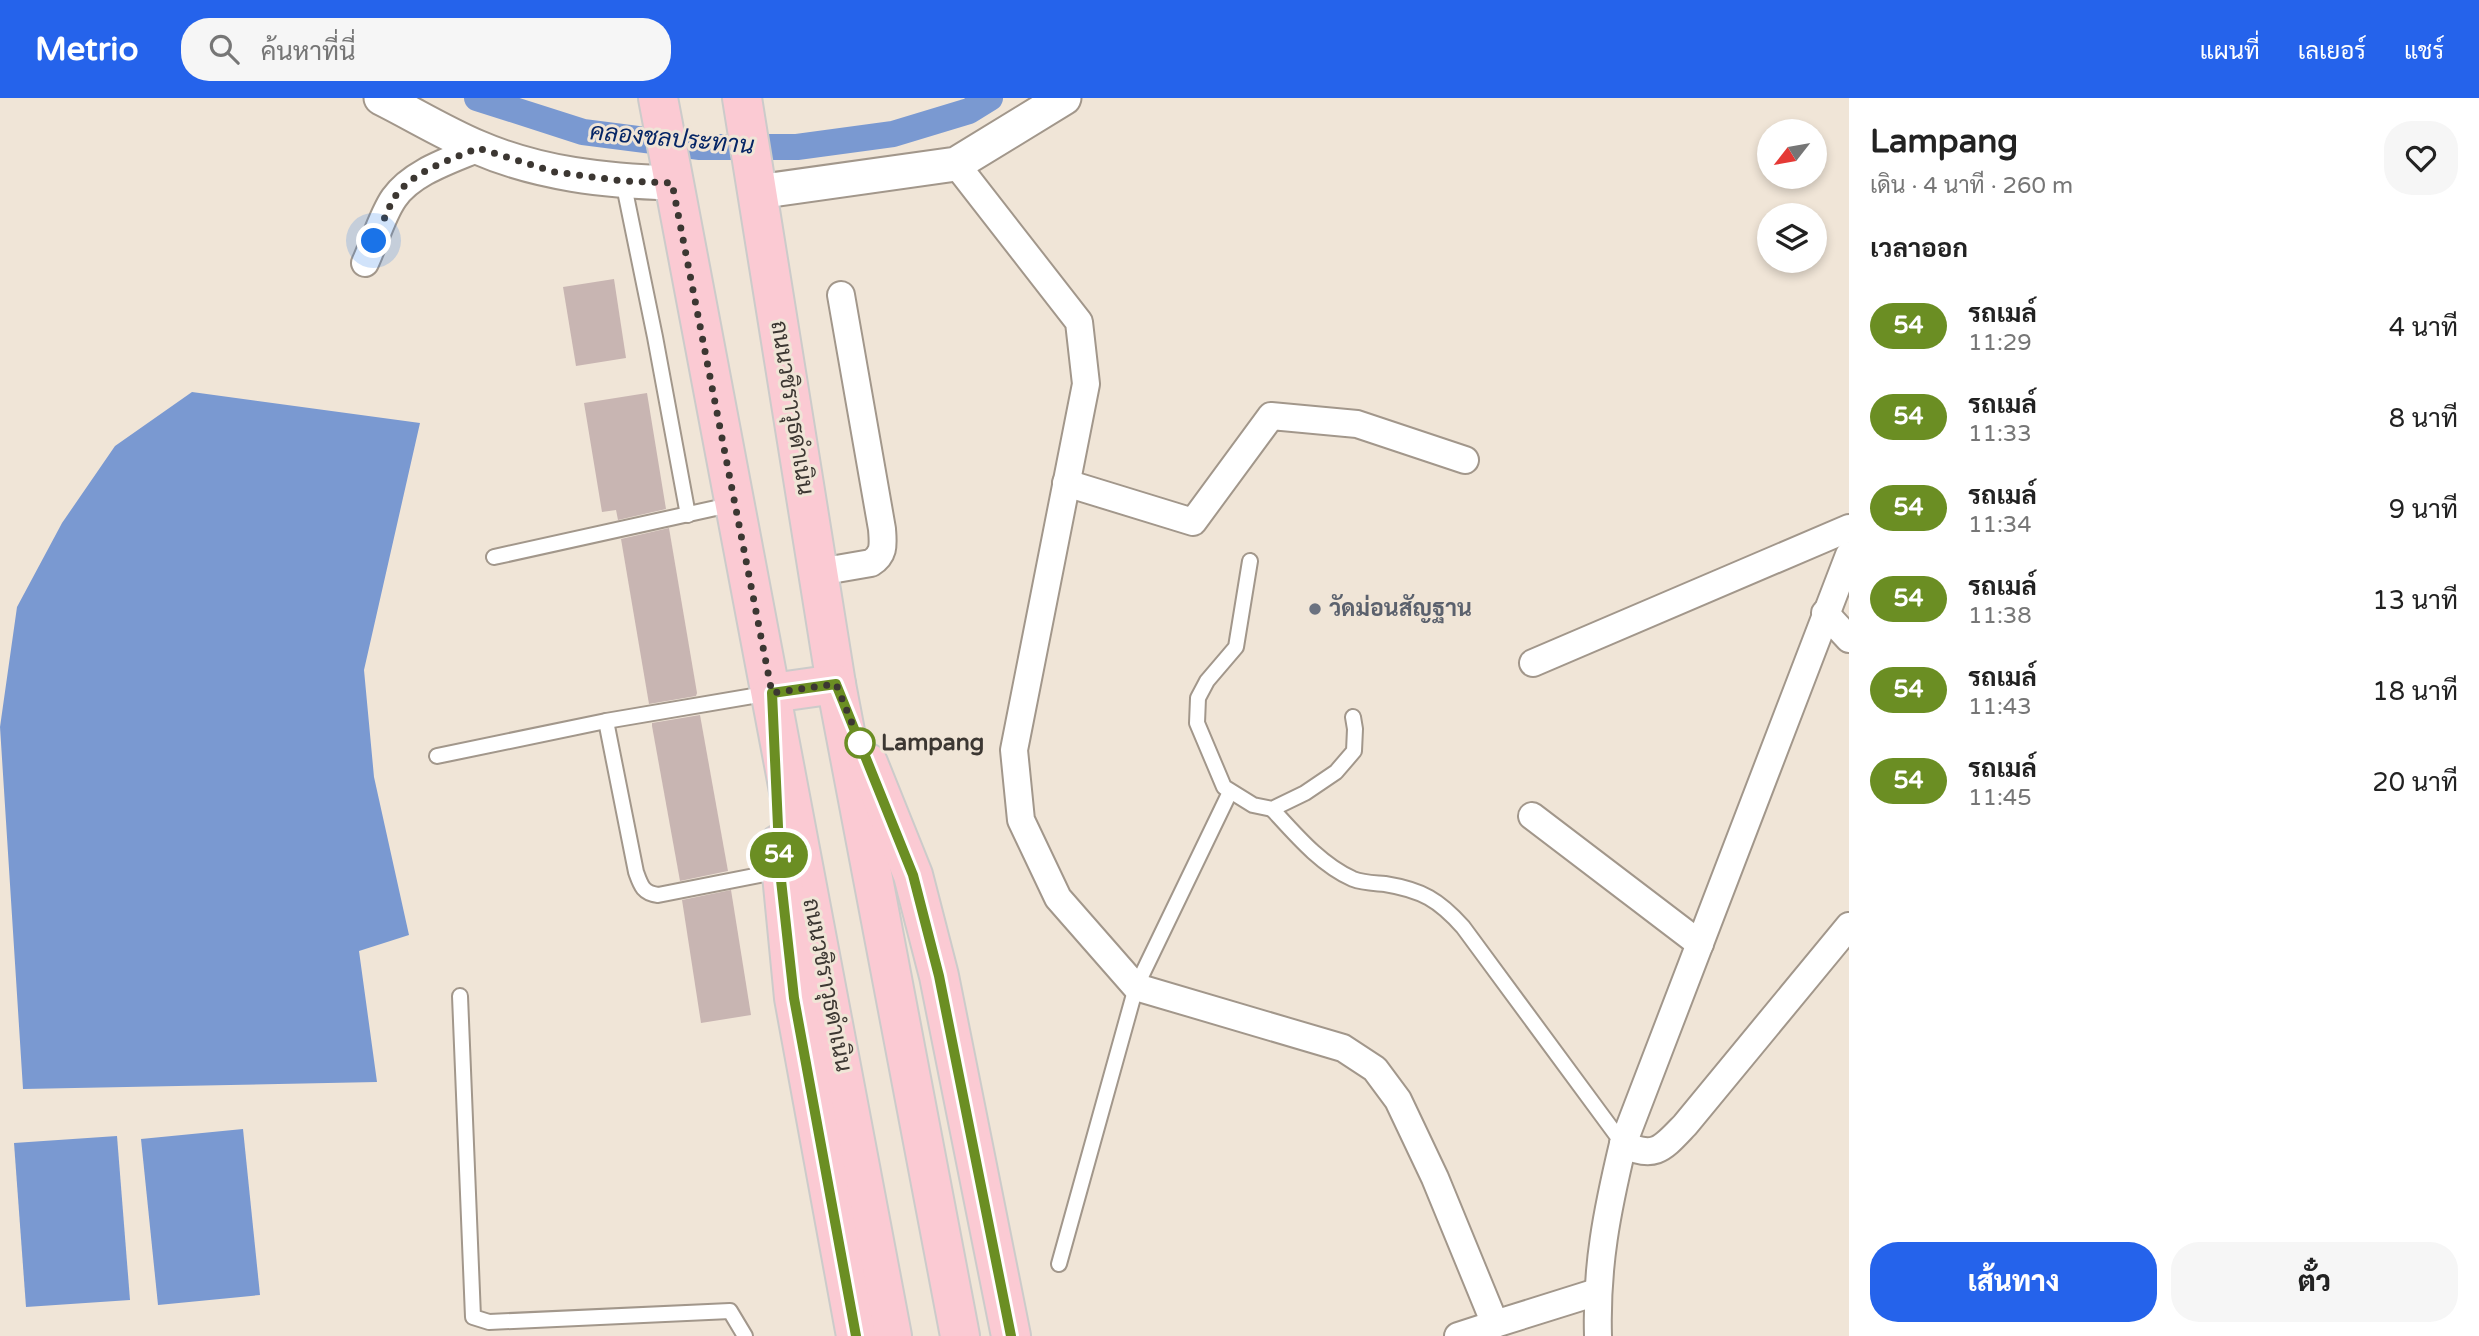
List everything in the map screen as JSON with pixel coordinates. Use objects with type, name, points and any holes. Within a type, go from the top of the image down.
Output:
[{"type":"main road","name":"ถนนวชิราวุธดำเนิน","points":[[658,98],[892,1336]]},
{"type":"main road","name":"ถนนวชิราวุธดำเนิน","points":[[742,99],[836,684],[960,1336]]},
{"type":"main road","points":[[856,1336],[794,998],[780,871],[772,693],[836,684],[913,875],[939,976],[1011,1336]]},
{"type":"street","points":[[381,98],[478,148],[555,172],[623,181],[672,183]]},
{"type":"street","points":[[758,192],[956,164],[1064,98]]},
{"type":"street","points":[[365,263],[394,198],[425,172],[478,148]]},
{"type":"street","points":[[956,164],[1079,322],[1086,384],[1014,750],[1021,820],[1058,898],[1136,987],[1343,1048],[1375,1069],[1398,1100],[1435,1178],[1495,1324]]},
{"type":"street","points":[[819,572],[871,563],[878,558],[883,548],[882,529],[841,295]]},
{"type":"street","points":[[1066,483],[1193,522],[1271,416],[1357,424],[1465,460]]},
{"type":"street","points":[[1533,663],[1849,528]]},
{"type":"street","points":[[1598,1336],[1597,1292],[1606,1213],[1623,1144],[1849,555]]},
{"type":"street","points":[[1825,613],[1849,639]]},
{"type":"street","points":[[1532,816],[1700,944]]},
{"type":"street","points":[[1623,1144],[1639,1152],[1652,1152],[1663,1148],[1849,926]]},
{"type":"street","points":[[1458,1336],[1597,1292]]},
{"type":"lane","points":[[623,181],[688,515]]},
{"type":"lane","points":[[494,557],[735,503]]},
{"type":"lane","points":[[1250,561],[1236,647],[1207,681],[1198,698],[1197,723],[1224,787],[1253,805],[1272,809],[1302,842],[1355,880],[1396,886],[1424,894],[1446,907],[1623,1144]]},
{"type":"lane","points":[[437,756],[606,721],[772,693]]},
{"type":"lane","points":[[1272,809],[1305,793],[1336,772],[1354,751],[1353,717]]},
{"type":"lane","points":[[606,721],[636,872],[642,888],[648,894],[658,895],[780,871]]},
{"type":"lane","points":[[1059,1264],[1136,987],[1230,792]]},
{"type":"lane","points":[[460,996],[472,1317],[489,1322],[730,1311],[745,1336]]},
{"type":"water","points":[[192,392],[420,423],[364,670],[374,777],[409,935],[359,951],[377,1082],[23,1089],[0,727],[17,607],[62,523],[115,446]]},
{"type":"water","points":[[243,1129],[260,1295],[158,1305],[141,1139]]},
{"type":"water","points":[[117,1136],[130,1300],[26,1307],[14,1143]]},
{"type":"building","points":[[614,279],[626,358],[576,366],[563,287]]},
{"type":"building","points":[[647,393],[666,509],[618,520],[616,510],[602,512],[584,403]]},
{"type":"building","points":[[669,528],[697,693],[696,696],[649,704],[621,539]]},
{"type":"building","points":[[700,715],[728,871],[680,881],[652,723]]},
{"type":"building","points":[[731,890],[751,1015],[701,1023],[682,900]]},
{"type":"waterway","name":"คลองชลประทาน","points":[[477,98],[583,132],[700,147],[797,147],[893,134],[969,111],[990,98]]},
{"type":"bus line","name":"54","points":[[856,1336],[794,998],[780,871],[772,693],[836,684],[913,875],[939,976],[1011,1336]]},
{"type":"place","name":"วัดม่อนสัญฐาน","points":[[1315,609]]},
{"type":"place","name":"Lampang","points":[[860,743]]},
{"type":"route","points":[[374,241],[394,198],[410,183],[425,172],[478,148],[555,172],[623,181],[672,183],[772,693],[836,684],[860,743]]}]
